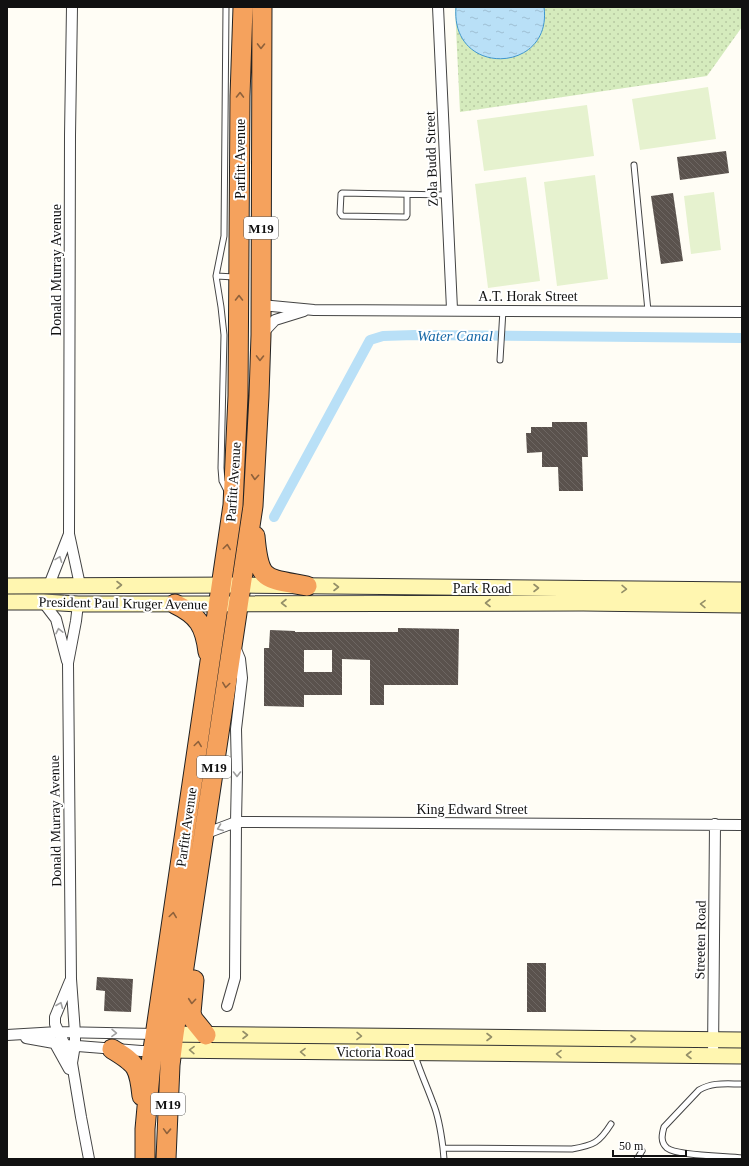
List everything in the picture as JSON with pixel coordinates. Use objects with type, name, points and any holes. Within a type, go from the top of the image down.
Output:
[{"type":"highway","name":"Parfitt Avenue","points":[[154,1042],[233,505],[237,432],[243,7]]},
{"type":"highway","name":"Parfitt Avenue","points":[[173,1042],[253,506],[260,396],[262,7]]},
{"type":"highway","points":[[239,276],[246,269],[250,261],[251,210],[261,187]]},
{"type":"highway","points":[[237,432],[246,410],[246,356],[249,324],[261,305]]},
{"type":"highway","points":[[253,506],[257,557],[262,571],[267,577],[275,580],[307,586]]},
{"type":"highway","points":[[175,604],[188,610],[199,621],[207,638],[210,665]]},
{"type":"highway","points":[[199,867],[205,879],[205,896],[191,1012],[193,1019],[206,1035]]},
{"type":"highway","name":"M19","points":[[145,1159],[145,1129],[154,1042]]},
{"type":"highway","name":"M19","points":[[166,1159],[168,1103],[173,1042]]},
{"type":"highway","points":[[112,1049],[131,1061],[140,1077],[145,1129]]},
{"type":"street","name":"Donald Murray Avenue","points":[[72,7],[69,534],[80,585]]},
{"type":"street","name":"Zola Budd Street","points":[[438,7],[452,309]]},
{"type":"street","name":"A.T. Horak Street","points":[[261,305],[314,310]]},
{"type":"street","name":"A.T. Horak Street","points":[[261,335],[275,320],[304,311],[314,310],[452,309],[503,312],[742,312]]},
{"type":"street","name":"Donald Murray Avenue","points":[[49,586],[69,534]]},
{"type":"street","name":"President Paul Kruger Avenue","points":[[7,586],[80,585],[220,595],[240,594]]},
{"type":"street","name":"Park Road","points":[[240,594],[307,586],[742,590]]},
{"type":"street","name":"Park Road","points":[[240,594],[583,603],[742,605]]},
{"type":"street","name":"President Paul Kruger Avenue","points":[[7,602],[175,604],[220,595]]},
{"type":"street","name":"Donald Murray Avenue","points":[[43,602],[56,619],[68,663]]},
{"type":"street","name":"Donald Murray Avenue","points":[[78,604],[68,663],[71,979],[75,1033],[70,1045],[74,1078],[89,1159]]},
{"type":"street","name":"Parfitt Avenue","points":[[227,1006],[235,978],[236,729],[242,678],[240,659],[233,639]]},
{"type":"street","name":"King Edward Street","points":[[204,834],[236,822],[742,825]]},
{"type":"street","name":"Streeten Road","points":[[713,1055],[715,824]]},
{"type":"street","name":"Donald Murray Avenue","points":[[70,1045],[58,1032],[55,1024],[55,1017],[71,979]]},
{"type":"street","name":"Victoria Road","points":[[8,1035],[58,1032],[154,1042],[333,1052],[742,1056]]},
{"type":"street","name":"Victoria Road","points":[[8,1035],[70,1045],[112,1049],[154,1042]]},
{"type":"street","name":"Victoria Road","points":[[173,1042],[206,1035],[742,1040]]},
{"type":"street","points":[[330,1036],[333,1052]]},
{"type":"street","points":[[524,1054],[525,1038]]},
{"type":"street","points":[[612,1038],[615,1054]]},
{"type":"street","points":[[54,1042],[74,1078]]},
{"type":"lane","points":[[226,7],[224,236],[216,276],[224,336],[221,468],[222,481],[233,505]]},
{"type":"lane","points":[[634,165],[648,311]]},
{"type":"lane","points":[[407,194],[406,217],[342,216],[340,213],[342,193],[407,194],[446,195]]},
{"type":"lane","points":[[216,276],[239,276]]},
{"type":"lane","points":[[500,359],[503,312]]},
{"type":"lane","points":[[410,1037],[413,1053],[434,1104],[440,1123],[444,1159]]},
{"type":"lane","points":[[742,1084],[715,1084],[706,1086],[699,1090],[664,1127],[662,1134],[667,1148],[678,1152],[742,1158]]},
{"type":"lane","points":[[443,1148],[572,1149],[598,1142],[604,1136],[611,1124]]},
{"type":"lane","points":[[637,1159],[642,1151]]},
{"type":"green space","points":[[455,7],[742,7],[742,27],[707,76],[460,112]]},
{"type":"green space","points":[[708,87],[716,139],[640,150],[632,99]]},
{"type":"green space","points":[[587,105],[594,156],[484,171],[477,120]]},
{"type":"green space","points":[[595,175],[608,279],[557,286],[544,182]]},
{"type":"green space","points":[[526,177],[540,281],[488,288],[475,184]]},
{"type":"green space","points":[[714,192],[721,250],[691,254],[684,196]]},
{"type":"water","points":[[456,7],[544,7],[543,29],[533,45],[519,55],[501,59],[484,56],[468,46],[458,30]]},
{"type":"building","points":[[726,151],[729,173],[680,180],[677,157]]},
{"type":"building","points":[[673,193],[683,261],[661,264],[651,196]]},
{"type":"building","points":[[552,422],[587,422],[588,457],[582,457],[583,491],[559,491],[558,467],[542,467],[542,452],[527,453],[526,433],[531,433],[531,427],[552,427]]},
{"type":"building","points":[[398,628],[459,629],[458,685],[384,685],[384,705],[370,705],[370,660],[342,659],[342,695],[304,695],[304,707],[264,706],[264,648],[269,648],[270,630],[295,632],[398,632]],"holes":[[[304,650],[332,650],[332,672],[304,672]]]},
{"type":"building","points":[[527,963],[546,963],[546,1012],[527,1012]]},
{"type":"building","points":[[97,977],[133,979],[131,1012],[104,1011],[105,991],[96,990]]},
{"type":"waterway","name":"Water Canal","points":[[274,517],[370,340],[383,336],[415,335],[742,338]]}]
